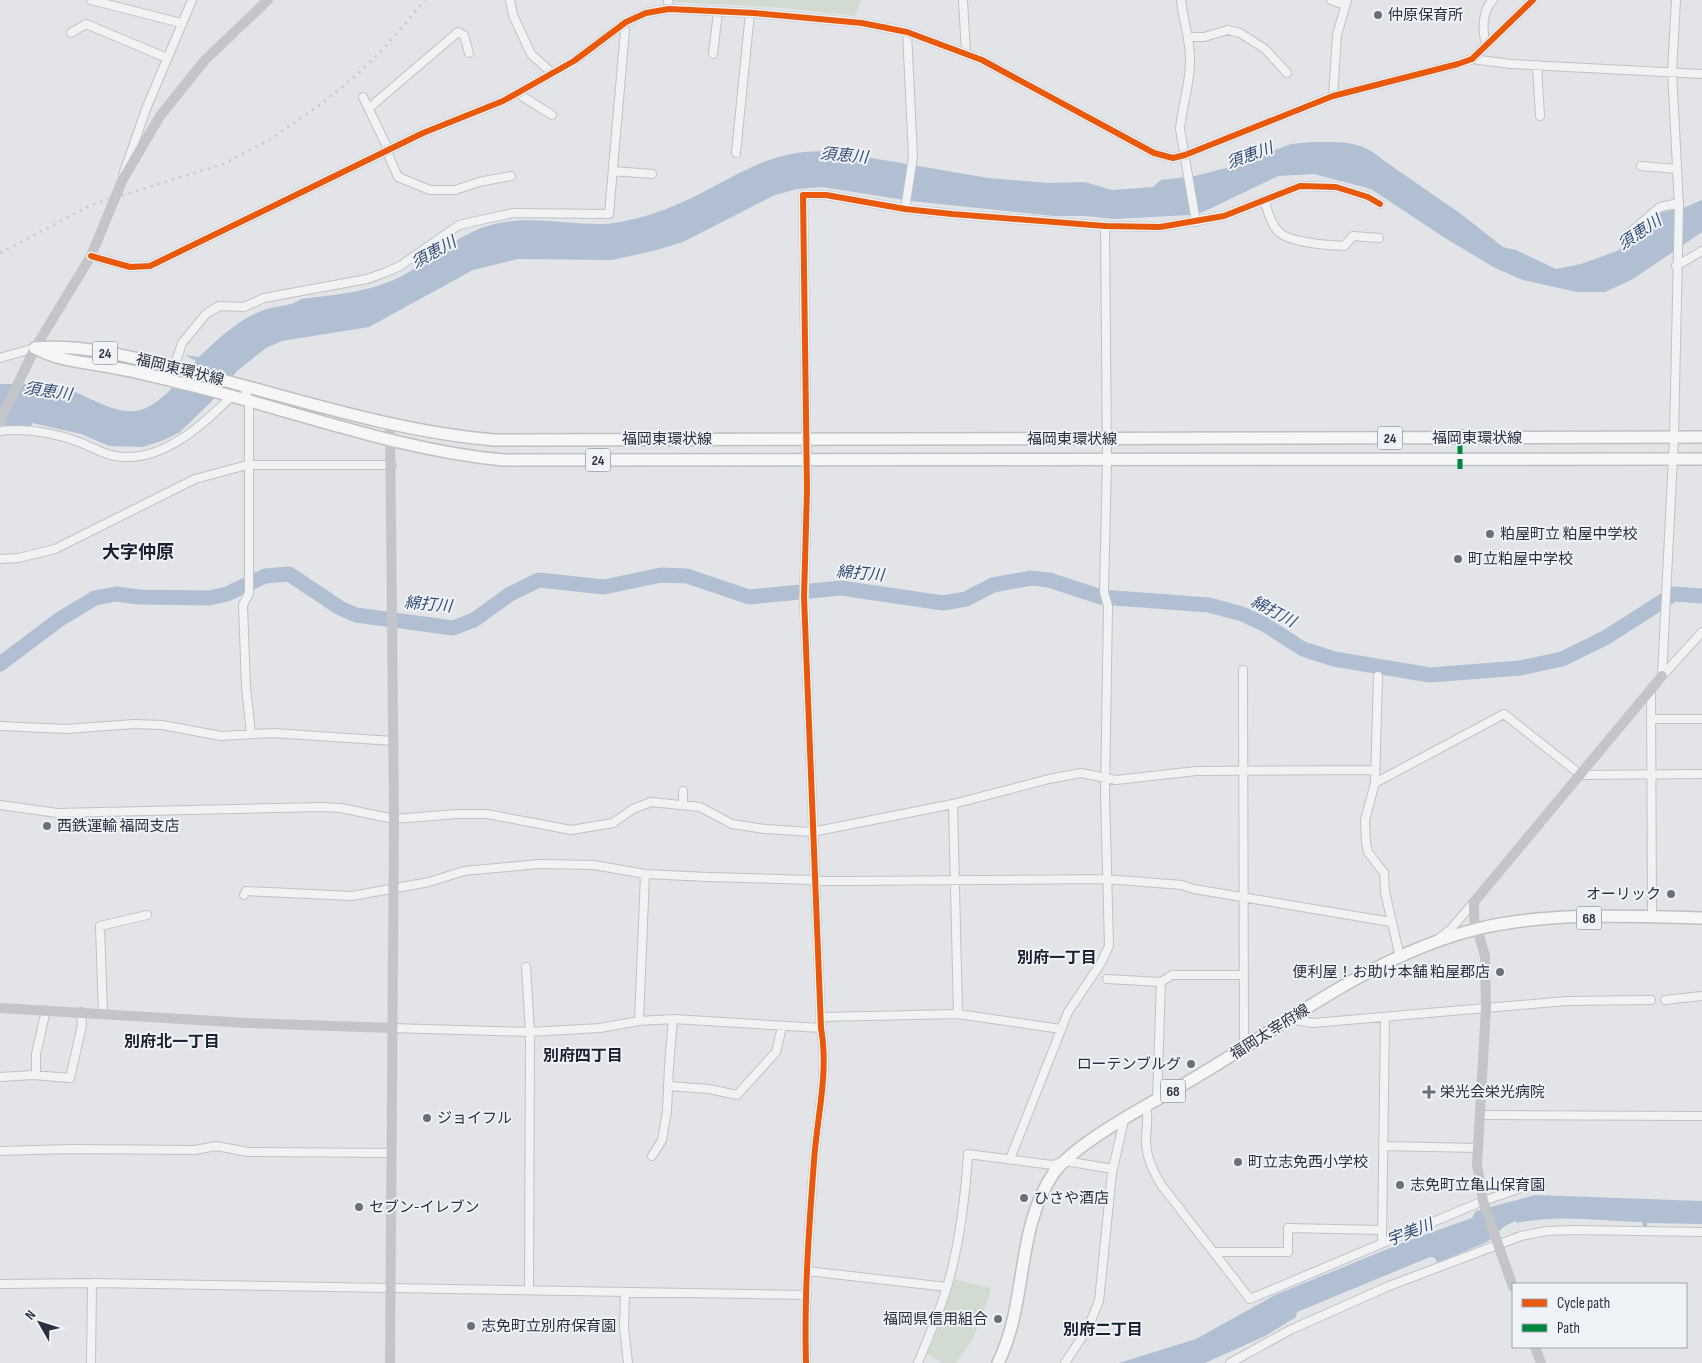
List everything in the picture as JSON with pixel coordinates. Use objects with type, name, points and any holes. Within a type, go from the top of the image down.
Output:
[{"type":"main road","name":"福岡東環状線","points":[[35,348],[58,346],[120,355],[390,424],[456,436],[494,440],[1702,437]]},
{"type":"main road","name":"福岡東環状線","points":[[35,348],[52,358],[155,377],[228,394],[392,439],[478,457],[503,460],[1702,459]]},
{"type":"main road","name":"福岡太宰府線","points":[[998,1363],[1008,1343],[1014,1320],[1027,1241],[1034,1213],[1047,1185],[1065,1161],[1124,1120],[1355,979],[1434,942],[1476,929],[1536,919],[1652,916],[1702,918]]},
{"type":"street","points":[[91,0],[181,23]]},
{"type":"street","points":[[122,181],[125,165],[146,109],[192,0]]},
{"type":"street","points":[[0,421],[25,366],[91,256],[122,181],[160,116],[205,60],[268,0]]},
{"type":"street","points":[[510,0],[513,15],[532,54],[552,73]]},
{"type":"street","points":[[963,0],[966,53]]},
{"type":"street","points":[[1181,0],[1190,59],[1189,86],[1181,115],[1180,128],[1196,220]]},
{"type":"street","points":[[1331,0],[1346,2],[1336,35],[1333,96]]},
{"type":"street","points":[[1486,45],[1484,37],[1486,8],[1493,0]]},
{"type":"street","points":[[1472,59],[1533,0]]},
{"type":"street","points":[[1662,676],[1674,437],[1676,264],[1679,204],[1672,72],[1676,0]]},
{"type":"street","points":[[91,256],[130,267],[150,266],[423,133],[517,93],[574,61],[623,24],[668,4],[718,12],[862,23],[907,32],[966,53],[1154,153],[1173,158],[1186,155],[1333,96],[1472,59],[1537,65],[1702,74]]},
{"type":"street","points":[[713,54],[718,12]]},
{"type":"street","points":[[736,153],[750,13]]},
{"type":"street","points":[[70,33],[86,24],[167,58]]},
{"type":"street","points":[[174,368],[182,343],[206,314],[219,306],[244,307],[264,298],[367,279],[400,266],[459,225],[513,213],[609,214],[625,30],[623,24]]},
{"type":"street","points":[[1188,38],[1204,37],[1228,30],[1240,33],[1265,49],[1287,73]]},
{"type":"street","points":[[369,108],[458,32],[464,35],[469,53]]},
{"type":"street","points":[[906,205],[913,157],[907,32]]},
{"type":"street","points":[[1537,65],[1540,116]]},
{"type":"street","points":[[517,93],[552,115]]},
{"type":"street","points":[[363,97],[398,177],[430,190],[455,190],[479,182],[512,176]]},
{"type":"street","points":[[146,109],[160,116]]},
{"type":"street","points":[[1641,166],[1677,169]]},
{"type":"street","points":[[613,171],[652,174]]},
{"type":"street","points":[[806,1363],[807,1271],[814,1159],[824,1085],[824,1047],[821,1028],[816,879],[812,832],[804,597],[806,460],[802,196],[826,195],[1105,226],[1160,227],[1224,216],[1300,186],[1319,186],[1351,191],[1380,204]]},
{"type":"street","points":[[1264,201],[1278,231],[1283,235],[1321,245],[1344,246],[1353,236],[1379,238]]},
{"type":"street","points":[[1626,236],[1660,207],[1679,204]]},
{"type":"street","points":[[1010,1158],[1068,1012],[1101,963],[1109,946],[1106,879],[1108,606],[1104,592],[1108,460],[1105,226]]},
{"type":"street","points":[[1676,264],[1702,251]]},
{"type":"street","points":[[0,358],[35,348]]},
{"type":"street","points":[[0,431],[22,428],[77,441],[114,456],[136,457],[160,450],[199,427],[239,384],[249,401],[247,465],[249,593],[243,605],[246,687],[251,734]]},
{"type":"street","points":[[390,424],[392,439],[394,819],[390,1363]]},
{"type":"street","points":[[0,559],[18,558],[55,549],[195,479],[247,465],[392,465]]},
{"type":"street","points":[[1434,942],[1450,930],[1651,689],[1702,632]]},
{"type":"street","points":[[1243,670],[1244,1048]]},
{"type":"street","points":[[1378,676],[1375,783],[1365,820],[1366,842],[1368,852],[1384,872],[1391,922],[1400,957]]},
{"type":"street","points":[[1651,689],[1653,774],[1652,916]]},
{"type":"street","points":[[1375,783],[1504,714],[1581,775],[1702,774]]},
{"type":"street","points":[[1652,719],[1701,719]]},
{"type":"street","points":[[0,726],[66,729],[148,724],[221,736],[273,733],[393,741]]},
{"type":"street","points":[[0,805],[57,813],[320,807],[341,808],[394,819],[457,814],[487,814],[571,830],[612,823],[633,809],[651,802],[700,807],[732,824],[765,829],[812,832],[953,804],[1060,776],[1082,773],[1116,780],[1196,771],[1374,770]]},
{"type":"street","points":[[683,791],[683,804]]},
{"type":"street","points":[[953,804],[958,1014]]},
{"type":"street","points":[[244,895],[246,891],[352,896],[379,892],[393,887],[429,882],[464,871],[539,864],[594,865],[645,874],[846,881],[1106,879],[1182,885],[1194,889],[1391,922]]},
{"type":"street","points":[[639,1021],[645,874]]},
{"type":"street","points":[[1474,902],[1476,929],[1485,956],[1486,1008],[1481,1115],[1476,1164],[1483,1201],[1512,1284]]},
{"type":"street","points":[[103,1013],[100,926],[147,915]]},
{"type":"street","points":[[526,967],[530,1032],[529,1290]]},
{"type":"street","points":[[1107,979],[1161,982],[1172,975],[1243,975]]},
{"type":"street","points":[[1156,1101],[1161,982]]},
{"type":"street","points":[[1665,1000],[1702,996]]},
{"type":"street","points":[[1289,1019],[1313,1023],[1567,1001],[1651,1000]]},
{"type":"street","points":[[0,1008],[248,1023],[530,1032],[600,1028],[639,1021],[673,1019],[749,1022],[782,1027],[821,1028]]},
{"type":"street","points":[[33,1075],[36,1072],[36,1054],[46,1010]]},
{"type":"street","points":[[0,1077],[33,1075],[70,1078],[82,1025],[81,1012]]},
{"type":"street","points":[[822,1018],[958,1014],[1062,1029]]},
{"type":"street","points":[[1382,1243],[1385,1017]]},
{"type":"street","points":[[652,1156],[662,1140],[668,1110],[673,1019]]},
{"type":"street","points":[[668,1086],[710,1089],[737,1095],[776,1052],[782,1027]]},
{"type":"street","points":[[1146,1107],[1148,1115],[1146,1143],[1151,1168],[1162,1186],[1250,1299],[1483,1201],[1521,1188],[1542,1186]]},
{"type":"street","points":[[1481,1115],[1702,1116]]},
{"type":"street","points":[[1065,1363],[1088,1328],[1099,1301],[1113,1169],[1124,1120]]},
{"type":"street","points":[[0,1151],[195,1150],[216,1146],[248,1152],[391,1153]]},
{"type":"street","points":[[1383,1146],[1478,1148]]},
{"type":"street","points":[[918,1363],[947,1287],[957,1249],[966,1193],[968,1154],[1052,1165],[1065,1161],[1113,1169]]},
{"type":"street","points":[[1215,1252],[1288,1252],[1288,1228],[1382,1230]]},
{"type":"street","points":[[1230,1363],[1290,1330],[1496,1240],[1547,1231],[1702,1232]]},
{"type":"street","points":[[807,1271],[947,1287]]},
{"type":"street","points":[[0,1284],[92,1283],[390,1287],[720,1295],[807,1295]]},
{"type":"street","points":[[91,1363],[92,1283]]},
{"type":"street","points":[[624,1292],[628,1363]]},
{"type":"street","points":[[1535,1348],[1541,1363]]},
{"type":"shaded area","points":[[674,0],[861,0],[855,16],[784,8],[674,2]]},
{"type":"shaded area","points":[[954,1279],[990,1288],[990,1293],[976,1330],[962,1355],[956,1363],[942,1363],[927,1354],[938,1329]]},
{"type":"water","name":"須恵川","points":[[1312,142],[1350,144],[1375,153],[1461,214],[1503,247],[1516,250],[1556,269],[1581,264],[1617,251],[1635,239],[1662,212],[1681,209],[1702,200],[1702,232],[1633,279],[1605,292],[1577,292],[1523,280],[1495,268],[1445,238],[1371,189],[1314,174],[1278,176],[1203,212],[1190,215],[1114,219],[1085,216],[1054,216],[911,201],[822,187],[797,189],[775,195],[683,242],[657,250],[612,260],[518,259],[473,270],[369,327],[282,341],[266,348],[237,371],[212,401],[180,432],[143,447],[109,446],[81,434],[32,423],[31,428],[0,425],[0,384],[32,384],[57,387],[75,392],[115,409],[136,411],[153,404],[179,381],[196,361],[185,355],[199,357],[237,324],[264,310],[297,302],[301,299],[352,292],[388,282],[412,270],[460,238],[499,223],[525,220],[605,224],[648,215],[693,197],[750,168],[769,160],[789,155],[811,152],[837,152],[988,178],[1048,183],[1085,182],[1112,190],[1153,187],[1161,180],[1195,176],[1230,167],[1291,144]]},
{"type":"water","points":[[1535,1195],[1702,1201],[1702,1224],[1647,1223],[1647,1227],[1643,1227],[1642,1222],[1563,1218],[1517,1223],[1515,1221],[1505,1226],[1487,1242],[1437,1263],[1435,1258],[1430,1257],[1297,1312],[1296,1317],[1265,1336],[1205,1363],[1119,1363],[1196,1339],[1275,1295],[1407,1241],[1472,1218],[1476,1211]]},
{"type":"waterway","name":"綿打川","points":[[0,664],[60,619],[95,598],[116,594],[139,597],[209,598],[227,594],[265,576],[289,574],[340,608],[356,615],[453,628],[474,620],[510,594],[539,580],[604,587],[661,575],[687,576],[749,597],[841,588],[943,603],[966,599],[993,585],[1031,578],[1049,580],[1101,597],[1209,605],[1242,614],[1264,624],[1303,649],[1334,659],[1430,675],[1520,668],[1562,659],[1605,638],[1674,594],[1702,596]]},
{"type":"railway","points":[[0,253],[91,205],[223,164],[271,139],[321,104],[360,72],[386,46],[425,0]]},
{"type":"marked path","points":[[1460,429],[1460,473]]},
{"type":"cycle path","points":[[91,256],[130,267],[150,266],[423,133],[503,101],[574,61],[626,22],[646,13],[669,9],[754,13],[862,23],[907,32],[982,60],[1154,153],[1173,158],[1185,155],[1333,96],[1472,59],[1533,0]]},
{"type":"cycle path","points":[[806,1363],[806,1287],[809,1236],[815,1144],[822,1094],[824,1061],[821,1028],[804,597],[807,490],[803,195],[826,195],[905,209],[952,214],[1105,226],[1160,227],[1224,216],[1300,186],[1336,187],[1368,197],[1380,204]]},
{"type":"place","name":"仲原保育所","points":[[1378,15]]},
{"type":"place","name":"粕屋町立 粕屋中学校","points":[[1490,534]]},
{"type":"place","name":"町立粕屋中学校","points":[[1458,559]]},
{"type":"place","name":"西鉄運輸 福岡支店","points":[[47,826]]},
{"type":"place","name":"オーリック","points":[[1671,894]]},
{"type":"place","name":"便利屋！お助け本舗 粕屋郡店","points":[[1500,972]]},
{"type":"place","name":"ローテンブルグ","points":[[1191,1064]]},
{"type":"place","name":"栄光会栄光病院","points":[[1429,1092]]},
{"type":"place","name":"ジョイフル","points":[[427,1118]]},
{"type":"place","name":"町立志免西小学校","points":[[1238,1162]]},
{"type":"place","name":"志免町立亀山保育園","points":[[1400,1185]]},
{"type":"place","name":"ひさや酒店","points":[[1024,1198]]},
{"type":"place","name":"セブン-イレブン","points":[[359,1207]]},
{"type":"place","name":"福岡県信用組合","points":[[998,1319]]},
{"type":"place","name":"志免町立別府保育園","points":[[471,1326]]},
{"type":"district","name":"大字仲原","points":[[138,552]]},
{"type":"district","name":"別府一丁目","points":[[1057,958]]},
{"type":"district","name":"別府北一丁目","points":[[172,1042]]},
{"type":"district","name":"別府四丁目","points":[[583,1056]]},
{"type":"district","name":"別府二丁目","points":[[1103,1330]]},
{"type":"water label","name":"宇美川","points":[[1410,1233]]}]
